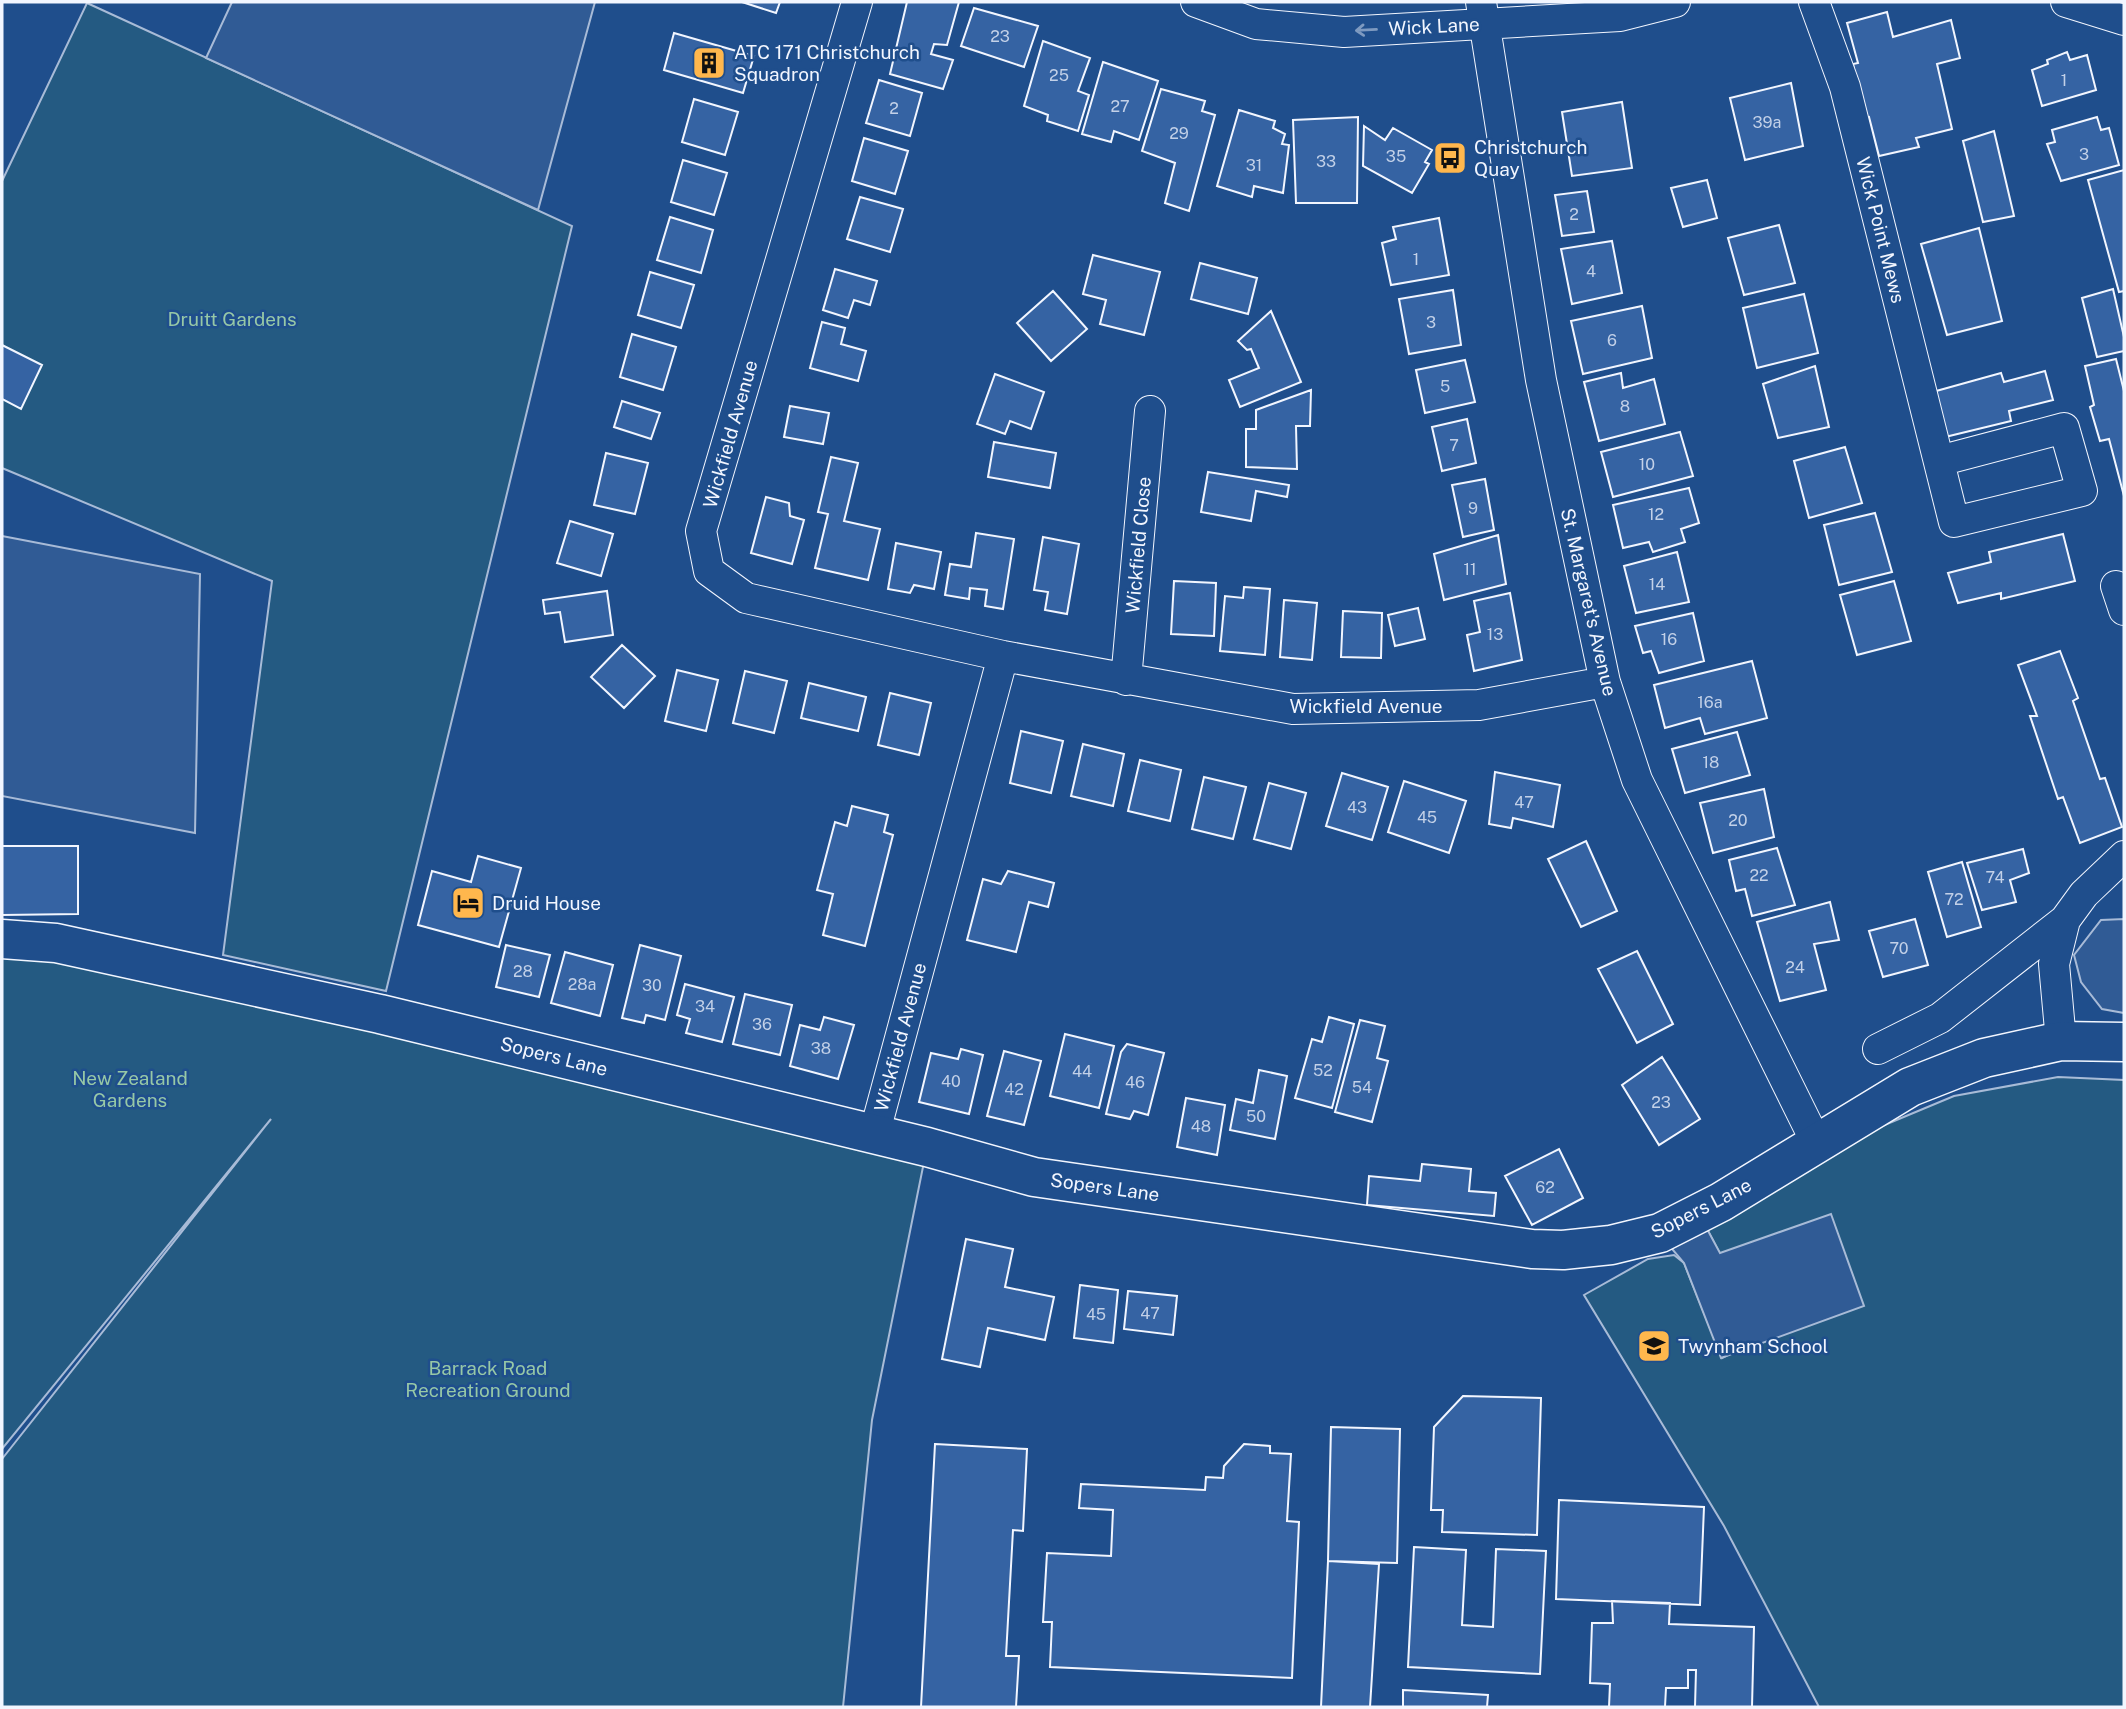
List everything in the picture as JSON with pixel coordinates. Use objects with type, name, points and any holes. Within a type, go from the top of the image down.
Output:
[{"type":"street","name":"Wickfield Avenue","points":[[857,2],[701,531],[709,571],[746,598],[1003,656],[1293,709],[1479,705],[1605,682]]},
{"type":"street","name":"Wick Lane","points":[[1196,2],[1256,24],[1344,32],[1482,13],[1620,16],[1675,2]]},
{"type":"street","name":"Wick Point Mews","points":[[1814,2],[1845,87],[1954,522],[2082,491],[2064,428],[1939,461]]},
{"type":"street","points":[[2066,2],[2124,20]]},
{"type":"street","name":"St. Margaret's Avenue","points":[[1482,13],[1541,380],[1605,682],[1637,780],[1816,1142]]},
{"type":"street","name":"Wickfield Close","points":[[1126,680],[1150,411]]},
{"type":"street","name":"Wickfield Avenue","points":[[874,1135],[1003,656]]},
{"type":"street","points":[[1878,1049],[1940,1018],[2065,920],[2084,894],[2124,856]]},
{"type":"street","points":[[2061,1041],[2053,964],[2065,920]]},
{"type":"street","name":"Sopers Lane","points":[[2,939],[56,943],[393,1017],[1034,1177],[1532,1249],[1563,1250],[1611,1245],[1660,1233],[1721,1202],[1910,1087],[1984,1058],[2061,1041],[2124,1042]]},
{"type":"green space","name":"Druitt Gardens","points":[[87,3],[572,226],[386,991],[223,955],[272,581],[2,468],[2,181]]},
{"type":"green space","name":"Barrack Road Recreation Ground","points":[[2,939],[927,1147],[872,1420],[843,1707],[2,1707],[2,1459],[271,1119],[2,1449]]},
{"type":"green space","points":[[2058,1077],[2124,1080],[2124,1707],[1819,1707],[1724,1526],[1584,1295],[1648,1259],[1674,1255],[1684,1263],[1722,1358],[1732,1353],[1720,1254],[1706,1227],[1851,1139],[1954,1096]]},
{"type":"shaded area","points":[[232,2],[595,2],[538,210],[206,58]]},
{"type":"shaded area","points":[[2,536],[200,574],[195,833],[2,796]]},
{"type":"shaded area","points":[[2124,919],[2124,1013],[2102,1009],[2081,982],[2074,955],[2101,920]]},
{"type":"shaded area","points":[[1831,1214],[1864,1306],[1721,1358],[1684,1263],[1667,1243],[1706,1227],[1720,1253]]},
{"type":"building","points":[[742,2],[780,2],[776,13]]},
{"type":"building","points":[[907,2],[959,2],[947,45],[934,44],[931,54],[953,60],[943,89],[890,74]]},
{"type":"building","points":[[974,8],[1038,26],[1024,67],[961,46]]},
{"type":"building","points":[[1887,12],[1893,37],[1951,20],[1960,58],[1937,64],[1952,129],[1916,138],[1919,147],[1879,156],[1869,117],[1864,118],[1853,64],[1858,63],[1847,23]]},
{"type":"building","name":"ATC 171 Christchurch Squadron","points":[[674,33],[754,56],[743,93],[664,70]]},
{"type":"building","points":[[1043,41],[1090,58],[1078,91],[1089,95],[1078,131],[1047,121],[1048,115],[1024,106]]},
{"type":"building","points":[[2067,52],[2070,60],[2087,55],[2096,90],[2042,106],[2032,70]]},
{"type":"building","points":[[1103,62],[1158,81],[1139,140],[1114,131],[1111,142],[1082,134]]},
{"type":"building","points":[[879,80],[922,93],[910,136],[866,123]]},
{"type":"building","points":[[1791,83],[1803,146],[1745,160],[1730,98]]},
{"type":"building","points":[[1161,89],[1205,101],[1202,111],[1215,115],[1189,211],[1165,203],[1175,163],[1142,151]]},
{"type":"building","points":[[694,99],[738,112],[725,155],[682,142]]},
{"type":"building","points":[[1622,102],[1632,168],[1572,176],[1562,112]]},
{"type":"building","points":[[1239,110],[1275,121],[1273,128],[1285,134],[1282,144],[1289,145],[1283,193],[1254,186],[1252,197],[1217,186]]},
{"type":"building","points":[[1358,117],[1357,203],[1296,203],[1293,120]]},
{"type":"building","points":[[2097,117],[2101,130],[2109,128],[2119,165],[2061,181],[2047,144],[2055,142],[2052,130]]},
{"type":"building","points":[[1364,126],[1385,140],[1393,128],[1432,150],[1425,162],[1429,164],[1412,193],[1363,166]]},
{"type":"building","points":[[1994,131],[2014,216],[1983,222],[1963,141]]},
{"type":"building","points":[[864,138],[908,151],[895,194],[852,181]]},
{"type":"building","points":[[683,160],[727,173],[714,215],[671,202]]},
{"type":"building","points":[[2124,170],[2124,291],[2119,292],[2088,180]]},
{"type":"building","points":[[1707,180],[1717,218],[1683,227],[1671,188]]},
{"type":"building","points":[[1587,191],[1594,232],[1562,236],[1555,195]]},
{"type":"building","points":[[860,197],[903,209],[890,252],[847,239]]},
{"type":"building","points":[[670,217],[713,230],[701,273],[657,260]]},
{"type":"building","points":[[1439,218],[1449,275],[1391,285],[1382,243],[1396,239],[1393,227]]},
{"type":"building","points":[[1779,225],[1795,283],[1744,295],[1728,238]]},
{"type":"building","points":[[1979,228],[2002,321],[1947,335],[1921,244]]},
{"type":"building","points":[[1612,241],[1622,293],[1572,304],[1561,249]]},
{"type":"building","points":[[1093,255],[1160,272],[1144,335],[1100,324],[1106,300],[1083,294]]},
{"type":"building","points":[[1200,263],[1257,278],[1248,314],[1191,299]]},
{"type":"building","points":[[835,269],[877,281],[870,305],[854,300],[848,318],[823,310]]},
{"type":"building","points":[[650,272],[694,285],[681,328],[638,315]]},
{"type":"building","points":[[2113,289],[2124,337],[2124,351],[2097,357],[2082,298]]},
{"type":"building","points":[[1453,290],[1461,345],[1409,354],[1399,299]]},
{"type":"building","points":[[1053,291],[1087,329],[1051,361],[1017,323]]},
{"type":"building","points":[[1804,294],[1818,353],[1757,368],[1743,308]]},
{"type":"building","points":[[1642,306],[1652,358],[1583,374],[1571,321]]},
{"type":"building","points":[[1271,311],[1301,382],[1240,407],[1229,380],[1259,368],[1251,349],[1247,350],[1238,341]]},
{"type":"building","points":[[822,322],[845,328],[841,344],[866,351],[858,381],[810,368]]},
{"type":"building","points":[[632,334],[676,347],[663,390],[620,377]]},
{"type":"building","points":[[2,345],[42,365],[21,409],[2,399]]},
{"type":"building","points":[[2116,359],[2124,391],[2124,496],[2109,439],[2100,441],[2090,407],[2094,405],[2085,366]]},
{"type":"building","points":[[1465,360],[1475,402],[1425,413],[1416,370]]},
{"type":"building","points":[[1815,366],[1829,427],[1778,438],[1763,384]]},
{"type":"building","points":[[2045,371],[2053,400],[2009,411],[2011,421],[1941,438],[1929,393],[2001,373],[2004,382]]},
{"type":"building","points":[[1621,373],[1623,388],[1654,379],[1665,424],[1599,441],[1584,382]]},
{"type":"building","points":[[995,374],[1044,392],[1031,429],[1010,421],[1005,434],[977,424]]},
{"type":"building","points":[[1311,390],[1310,426],[1296,426],[1297,469],[1246,467],[1246,429],[1256,429],[1256,410]]},
{"type":"building","points":[[622,401],[660,413],[651,439],[614,427]]},
{"type":"building","points":[[790,406],[829,413],[823,444],[784,437]]},
{"type":"building","points":[[1467,419],[1476,463],[1442,471],[1432,427]]},
{"type":"building","points":[[1680,432],[1693,476],[1613,497],[1601,452]]},
{"type":"building","points":[[994,442],[1056,453],[1050,488],[988,477]]},
{"type":"building","points":[[1845,447],[1862,503],[1809,518],[1794,461]]},
{"type":"building","points":[[606,453],[648,463],[635,514],[594,505]]},
{"type":"building","points":[[831,457],[858,463],[844,521],[880,529],[868,580],[815,568],[828,514],[818,512]]},
{"type":"building","points":[[1208,472],[1289,485],[1287,497],[1256,491],[1251,521],[1201,512]]},
{"type":"building","points":[[1485,479],[1494,530],[1463,537],[1452,485]]},
{"type":"building","points":[[1689,488],[1699,523],[1681,529],[1685,542],[1653,552],[1649,542],[1623,548],[1613,505]]},
{"type":"building","points":[[766,497],[789,503],[790,516],[804,520],[792,564],[751,553]]},
{"type":"building","points":[[1875,513],[1892,572],[1839,585],[1824,525]]},
{"type":"building","points":[[570,521],[613,534],[601,576],[557,563]]},
{"type":"building","points":[[976,533],[1014,539],[1003,609],[985,606],[987,590],[970,588],[969,599],[945,595],[950,564],[971,567]]},
{"type":"building","points":[[2063,534],[2075,581],[2001,599],[2001,593],[1958,603],[1948,573],[1991,562],[1989,552]]},
{"type":"building","points":[[1498,535],[1506,584],[1444,600],[1434,554]]},
{"type":"building","points":[[1043,537],[1079,544],[1067,614],[1045,610],[1048,592],[1034,590]]},
{"type":"building","points":[[896,543],[941,552],[934,589],[914,585],[910,593],[888,589]]},
{"type":"building","points":[[1677,552],[1689,602],[1636,613],[1624,566]]},
{"type":"building","points":[[1174,581],[1216,583],[1214,636],[1171,634]]},
{"type":"building","points":[[1894,581],[1911,641],[1857,655],[1840,595]]},
{"type":"building","points":[[1244,587],[1270,589],[1265,655],[1220,651],[1225,596],[1243,598]]},
{"type":"building","points":[[607,591],[613,635],[565,642],[560,612],[545,614],[543,600]]},
{"type":"building","points":[[1510,593],[1522,660],[1474,671],[1467,635],[1480,632],[1474,601]]},
{"type":"building","points":[[1284,600],[1317,603],[1312,660],[1280,657]]},
{"type":"building","points":[[1418,608],[1425,639],[1395,646],[1388,615]]},
{"type":"building","points":[[1343,611],[1382,613],[1381,658],[1341,657]]},
{"type":"building","points":[[1693,613],[1704,661],[1659,673],[1651,651],[1643,653],[1635,626]]},
{"type":"building","points":[[622,645],[655,676],[624,708],[591,677]]},
{"type":"building","points":[[2060,651],[2078,698],[2073,701],[2100,779],[2105,778],[2122,827],[2080,843],[2063,797],[2058,799],[2030,716],[2037,716],[2018,665]]},
{"type":"building","points":[[1752,661],[1767,718],[1705,734],[1700,718],[1665,728],[1654,685]]},
{"type":"building","points":[[677,670],[718,680],[706,731],[665,721]]},
{"type":"building","points":[[745,671],[787,681],[774,733],[733,723]]},
{"type":"building","points":[[809,683],[866,697],[858,731],[801,718]]},
{"type":"building","points":[[890,693],[931,703],[919,755],[878,745]]},
{"type":"building","points":[[1021,731],[1063,741],[1051,793],[1010,783]]},
{"type":"building","points":[[1737,732],[1750,775],[1685,793],[1672,749]]},
{"type":"building","points":[[1083,744],[1124,754],[1113,806],[1071,796]]},
{"type":"building","points":[[1140,760],[1181,770],[1170,821],[1128,811]]},
{"type":"building","points":[[1495,772],[1560,785],[1553,827],[1513,818],[1511,828],[1489,824]]},
{"type":"building","points":[[1342,773],[1388,787],[1372,840],[1326,826]]},
{"type":"building","points":[[1204,777],[1246,787],[1233,839],[1192,829]]},
{"type":"building","points":[[1404,781],[1466,801],[1449,853],[1388,832]]},
{"type":"building","points":[[1269,783],[1306,793],[1291,849],[1254,839]]},
{"type":"building","points":[[1764,789],[1774,837],[1713,853],[1700,803]]},
{"type":"building","points":[[852,806],[888,815],[884,832],[893,835],[865,946],[823,935],[833,894],[817,890],[835,822],[847,826]]},
{"type":"building","points":[[1586,841],[1617,911],[1581,927],[1548,859]]},
{"type":"building","points":[[2,846],[78,846],[78,914],[2,915]]},
{"type":"building","points":[[1777,848],[1795,905],[1752,916],[1745,889],[1736,891],[1729,860]]},
{"type":"building","points":[[2023,849],[2029,873],[2010,880],[2016,902],[1982,910],[1967,863]]},
{"type":"building","name":"Druid House","points":[[478,856],[521,868],[499,947],[418,925],[432,871],[471,882]]},
{"type":"building","points":[[1962,862],[1981,927],[1947,937],[1928,872]]},
{"type":"building","points":[[1008,871],[1054,883],[1048,907],[1029,902],[1016,952],[967,940],[983,879],[1001,884]]},
{"type":"building","points":[[1830,902],[1839,940],[1814,944],[1826,990],[1780,1001],[1757,922]]},
{"type":"building","points":[[1915,919],[1928,965],[1883,977],[1869,931]]},
{"type":"building","points":[[506,945],[550,955],[539,997],[496,987]]},
{"type":"building","points":[[640,945],[681,956],[665,1020],[646,1015],[644,1023],[622,1018]]},
{"type":"building","points":[[1637,951],[1673,1024],[1637,1043],[1598,969]]},
{"type":"building","points":[[565,952],[613,965],[600,1016],[551,1003]]},
{"type":"building","points":[[685,984],[734,997],[722,1042],[686,1033],[690,1019],[677,1015]]},
{"type":"building","points":[[745,994],[792,1005],[780,1055],[733,1044]]},
{"type":"building","points":[[824,1017],[854,1025],[838,1079],[790,1066],[800,1025],[820,1030]]},
{"type":"building","points":[[1329,1017],[1354,1024],[1332,1108],[1295,1098],[1312,1039],[1322,1042]]},
{"type":"building","points":[[1360,1020],[1385,1026],[1377,1058],[1388,1061],[1372,1122],[1335,1112]]},
{"type":"building","points":[[1065,1034],[1114,1046],[1099,1108],[1050,1096]]},
{"type":"building","points":[[1127,1044],[1164,1053],[1148,1115],[1134,1111],[1130,1119],[1106,1114],[1121,1052]]},
{"type":"building","points":[[961,1049],[983,1055],[969,1114],[919,1102],[931,1053],[958,1059]]},
{"type":"building","points":[[1004,1051],[1041,1061],[1024,1125],[987,1116]]},
{"type":"building","points":[[1662,1057],[1700,1119],[1659,1145],[1622,1085]]},
{"type":"building","points":[[1259,1070],[1287,1076],[1275,1139],[1230,1130],[1236,1099],[1253,1103]]},
{"type":"building","points":[[1186,1098],[1225,1105],[1217,1155],[1177,1147]]},
{"type":"building","points":[[1559,1149],[1583,1198],[1532,1225],[1505,1176]]},
{"type":"building","points":[[1422,1164],[1471,1169],[1469,1191],[1496,1193],[1494,1216],[1367,1205],[1369,1176],[1420,1181]]},
{"type":"building","points":[[966,1239],[1013,1249],[1005,1287],[1054,1297],[1045,1340],[988,1328],[980,1367],[942,1359]]},
{"type":"building","points":[[1080,1285],[1118,1290],[1113,1343],[1074,1338]]},
{"type":"building","points":[[1128,1291],[1177,1296],[1173,1335],[1124,1329]]},
{"type":"building","points":[[1463,1396],[1541,1398],[1537,1535],[1442,1532],[1443,1510],[1431,1510],[1434,1427]]},
{"type":"building","points":[[1331,1427],[1400,1429],[1397,1563],[1328,1561]]},
{"type":"building","points":[[935,1444],[1027,1449],[1023,1531],[1013,1530],[1006,1656],[1019,1656],[1016,1707],[921,1707]]},
{"type":"building","points":[[1244,1444],[1270,1446],[1270,1453],[1291,1454],[1287,1521],[1299,1522],[1292,1678],[1050,1667],[1052,1622],[1043,1622],[1047,1553],[1111,1556],[1113,1510],[1079,1508],[1081,1484],[1205,1490],[1206,1477],[1223,1478],[1224,1466]]},
{"type":"building","points":[[1559,1500],[1704,1507],[1700,1605],[1556,1599]]},
{"type":"building","points":[[1414,1547],[1466,1550],[1462,1625],[1493,1627],[1496,1549],[1546,1551],[1540,1674],[1408,1667]]},
{"type":"building","points":[[1328,1561],[1379,1564],[1370,1707],[1321,1707]]},
{"type":"building","points":[[1612,1601],[1670,1603],[1669,1624],[1754,1627],[1752,1707],[1695,1707],[1696,1670],[1688,1670],[1688,1688],[1666,1688],[1665,1707],[1609,1707],[1610,1684],[1590,1683],[1592,1623],[1613,1623]]},
{"type":"building","points":[[1403,1690],[1488,1695],[1487,1707],[1403,1707]]},
{"type":"place","name":"ATC 171 Christchurch Squadron","points":[[709,63]]},
{"type":"place","name":"Christchurch Quay","points":[[1450,158]]},
{"type":"place","name":"Druid House","points":[[468,903]]},
{"type":"place","name":"Twynham School","points":[[1654,1346]]},
{"type":"park label","name":"New Zealand Gardens","points":[[130,1089]]}]
